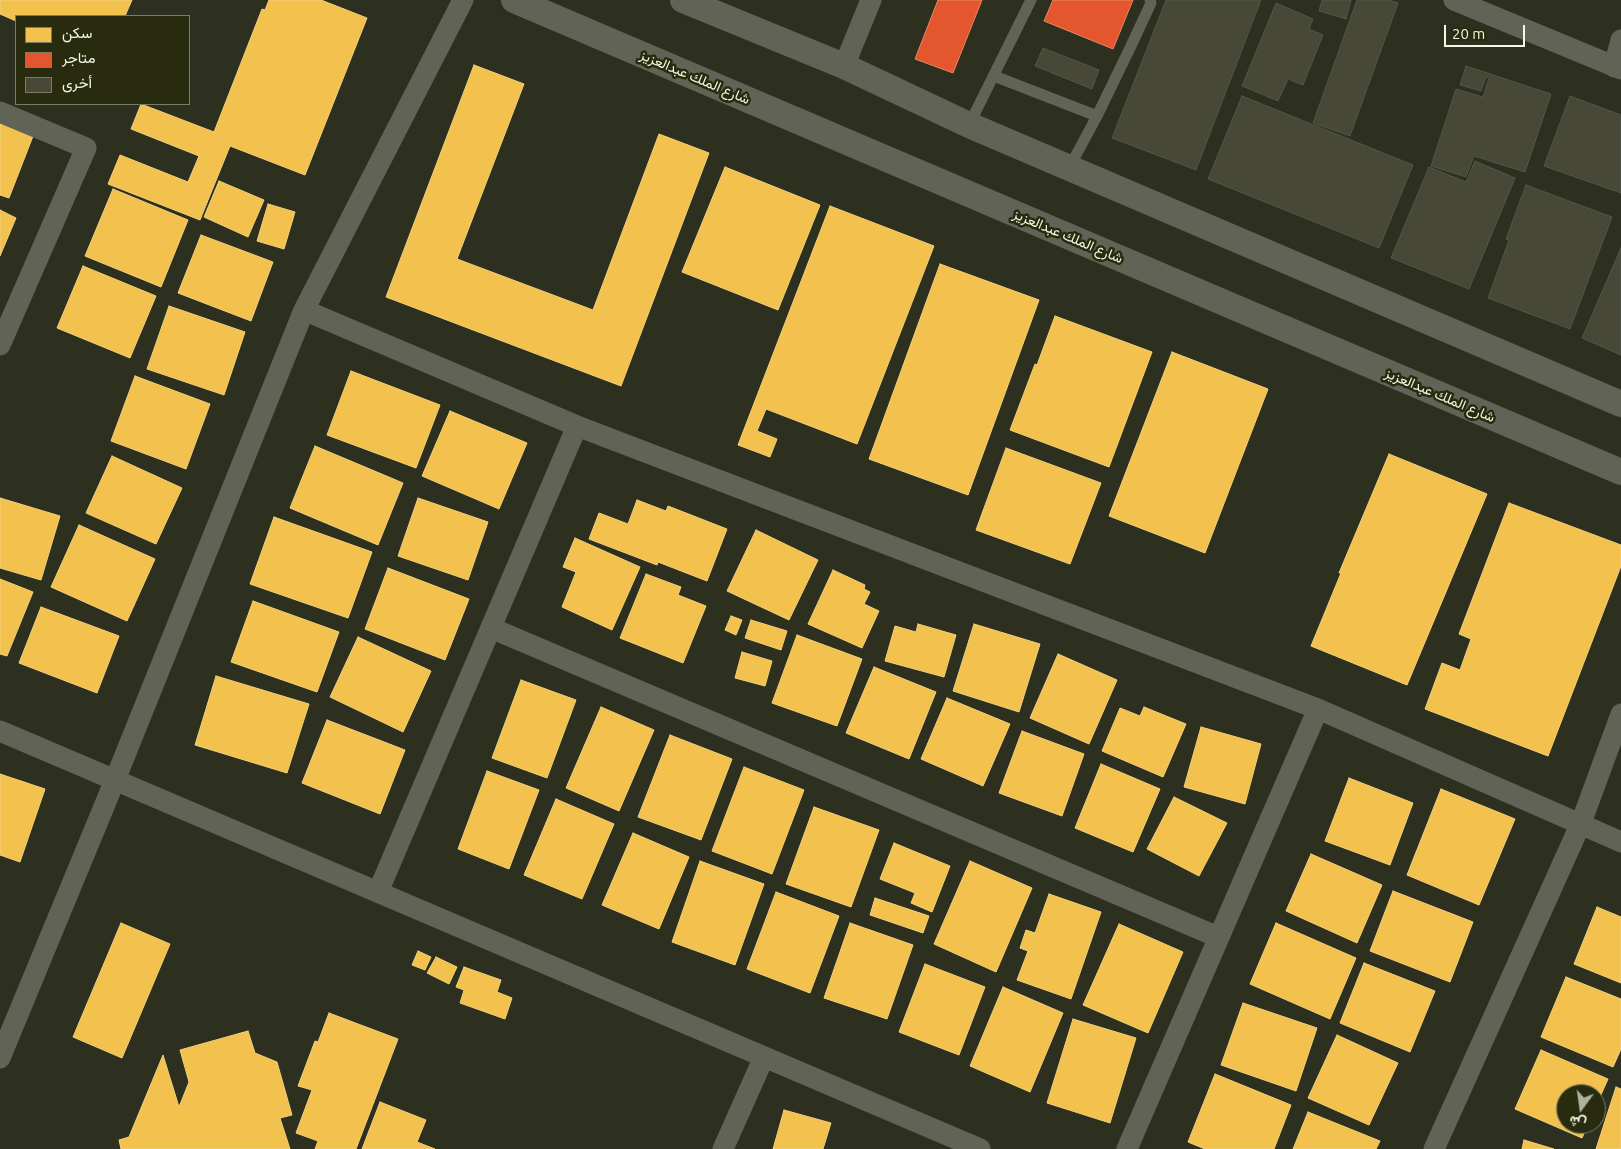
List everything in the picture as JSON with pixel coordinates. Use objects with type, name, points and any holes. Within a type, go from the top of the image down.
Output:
[{"type":"street","points":[[0,1058],[6,1027],[115,780],[304,310],[463,0]]},
{"type":"street","name":"شارع الملك عبدالعزيز","points":[[514,0],[1621,472]]},
{"type":"street","points":[[683,0],[844,66],[969,125],[1621,404]]},
{"type":"street","points":[[844,66],[871,0]]},
{"type":"street","points":[[1454,0],[1617,68],[1621,40]]},
{"type":"street","points":[[0,112],[86,148],[0,344]]},
{"type":"street","points":[[304,310],[577,426],[1318,709],[1621,842]]},
{"type":"street","points":[[378,892],[577,426]]},
{"type":"street","points":[[491,628],[1218,938]]},
{"type":"street","points":[[1127,1149],[1318,709]]},
{"type":"street","points":[[1434,1149],[1581,823],[1621,714]]},
{"type":"street","points":[[0,731],[980,1149]]},
{"type":"street","points":[[724,1149],[764,1057]]},
{"type":"lane","points":[[969,125],[1031,0]]},
{"type":"lane","points":[[1069,168],[1097,116],[1151,3],[1150,0]]},
{"type":"lane","points":[[994,76],[1097,116]]},
{"type":"building: سكن","points":[[0,0],[132,0],[125,15],[15,15],[15,21],[0,14]]},
{"type":"building: سكن","points":[[269,0],[321,0],[367,18],[305,175],[230,146],[200,220],[108,184],[120,155],[188,182],[199,156],[131,129],[141,105],[214,132],[262,9],[265,10]]},
{"type":"building: سكن","points":[[474,65],[524,84],[457,259],[593,310],[659,134],[709,153],[621,386],[386,297]]},
{"type":"building: سكن","points":[[0,117],[35,131],[9,198],[0,195]]},
{"type":"building: سكن","points":[[725,167],[820,205],[778,310],[682,272]]},
{"type":"building: سكن","points":[[219,181],[264,200],[248,237],[204,217]]},
{"type":"building: سكن","points":[[113,189],[188,220],[161,287],[85,256]]},
{"type":"building: سكن","points":[[268,204],[295,212],[284,249],[257,241]]},
{"type":"building: سكن","points":[[830,206],[934,246],[857,444],[766,409],[757,431],[777,439],[770,457],[738,445]]},
{"type":"building: سكن","points":[[0,210],[16,218],[0,256]]},
{"type":"building: سكن","points":[[201,235],[273,262],[251,321],[178,293]]},
{"type":"building: سكن","points":[[940,264],[1039,300],[968,495],[869,459]]},
{"type":"building: سكن","points":[[83,266],[156,296],[130,358],[57,328]]},
{"type":"building: سكن","points":[[169,306],[245,332],[224,395],[147,369]]},
{"type":"building: سكن","points":[[1055,316],[1152,352],[1109,467],[1010,430]]},
{"type":"building: سكن","points":[[1172,352],[1268,389],[1205,553],[1109,516]]},
{"type":"building: سكن","points":[[351,371],[440,405],[416,468],[327,435]]},
{"type":"building: سكن","points":[[135,376],[210,404],[186,469],[111,441]]},
{"type":"building: سكن","points":[[450,411],[527,443],[499,509],[422,476]]},
{"type":"building: سكن","points":[[315,446],[403,483],[378,545],[290,508]]},
{"type":"building: سكن","points":[[1006,448],[1101,483],[1070,564],[976,530]]},
{"type":"building: سكن","points":[[1389,454],[1487,494],[1407,685],[1311,646],[1341,573],[1339,573]]},
{"type":"building: سكن","points":[[112,456],[182,488],[156,544],[86,513]]},
{"type":"building: سكن","points":[[0,498],[60,516],[41,580],[0,568]]},
{"type":"building: سكن","points":[[418,498],[488,522],[468,580],[398,556]]},
{"type":"building: سكن","points":[[637,500],[666,511],[668,506],[727,529],[707,581],[658,562],[657,565],[589,539],[599,513],[628,524]]},
{"type":"building: سكن","points":[[1509,503],[1621,545],[1621,566],[1548,756],[1425,709],[1442,663],[1460,670],[1471,639],[1459,634]]},
{"type":"building: سكن","points":[[274,517],[372,552],[348,618],[250,584]]},
{"type":"building: سكن","points":[[79,525],[155,559],[127,621],[51,587]]},
{"type":"building: سكن","points":[[756,530],[818,560],[789,620],[727,591]]},
{"type":"building: سكن","points":[[575,538],[640,567],[612,630],[562,607],[576,572],[563,567]]},
{"type":"building: سكن","points":[[388,568],[469,599],[445,660],[365,629]]},
{"type":"building: سكن","points":[[833,570],[865,585],[864,589],[870,592],[864,604],[879,611],[862,648],[808,624]]},
{"type":"building: سكن","points":[[646,574],[681,587],[678,595],[706,606],[683,663],[620,638]]},
{"type":"building: سكن","points":[[0,579],[33,592],[7,656],[0,654]]},
{"type":"building: سكن","points":[[253,601],[339,632],[317,692],[231,662]]},
{"type":"building: سكن","points":[[41,607],[119,636],[97,693],[19,663]]},
{"type":"building: سكن","points":[[731,616],[742,620],[736,635],[725,630]]},
{"type":"building: سكن","points":[[751,620],[787,631],[781,650],[745,638]]},
{"type":"building: سكن","points":[[918,624],[956,635],[944,677],[885,661],[895,626],[916,632]]},
{"type":"building: سكن","points":[[974,624],[1040,644],[1019,712],[953,691]]},
{"type":"building: سكن","points":[[797,635],[862,659],[837,726],[772,703]]},
{"type":"building: سكن","points":[[358,637],[431,671],[403,732],[330,697]]},
{"type":"building: سكن","points":[[742,652],[772,661],[765,686],[735,678]]},
{"type":"building: سكن","points":[[1058,654],[1117,680],[1089,744],[1030,718]]},
{"type":"building: سكن","points":[[874,667],[936,692],[909,759],[846,733]]},
{"type":"building: سكن","points":[[216,676],[309,704],[287,773],[195,745]]},
{"type":"building: سكن","points":[[521,680],[576,700],[547,778],[492,758]]},
{"type":"building: سكن","points":[[947,698],[1010,724],[983,786],[921,759]]},
{"type":"building: سكن","points":[[601,707],[654,730],[619,811],[566,788]]},
{"type":"building: سكن","points":[[1144,707],[1186,724],[1163,777],[1102,751],[1120,708],[1140,716]]},
{"type":"building: سكن","points":[[327,720],[405,750],[380,814],[302,783]]},
{"type":"building: سكن","points":[[1201,727],[1261,744],[1245,804],[1184,787]]},
{"type":"building: سكن","points":[[1022,731],[1084,754],[1062,816],[999,793]]},
{"type":"building: سكن","points":[[670,735],[732,759],[701,840],[638,817]]},
{"type":"building: سكن","points":[[1101,764],[1160,789],[1133,852],[1075,828]]},
{"type":"building: سكن","points":[[744,767],[804,790],[772,874],[712,851]]},
{"type":"building: سكن","points":[[487,771],[539,790],[509,869],[458,849]]},
{"type":"building: سكن","points":[[0,774],[45,789],[20,862],[0,855]]},
{"type":"building: سكن","points":[[1349,778],[1413,803],[1390,865],[1325,841]]},
{"type":"building: سكن","points":[[1441,789],[1515,819],[1479,905],[1407,875]]},
{"type":"building: سكن","points":[[1174,797],[1227,823],[1199,876],[1147,849]]},
{"type":"building: سكن","points":[[556,799],[614,824],[582,899],[524,875]]},
{"type":"building: سكن","points":[[814,807],[879,830],[851,907],[786,884]]},
{"type":"building: سكن","points":[[633,833],[689,857],[659,929],[602,905]]},
{"type":"building: سكن","points":[[894,843],[950,866],[932,912],[911,903],[915,893],[880,879]]},
{"type":"building: سكن","points":[[1311,854],[1382,885],[1357,943],[1286,911]]},
{"type":"building: سكن","points":[[700,861],[764,884],[735,965],[672,942]]},
{"type":"building: سكن","points":[[970,861],[1032,888],[996,972],[934,944]]},
{"type":"building: سكن","points":[[1393,891],[1473,922],[1450,982],[1370,951]]},
{"type":"building: سكن","points":[[776,892],[839,916],[810,993],[747,969]]},
{"type":"building: سكن","points":[[1049,894],[1101,912],[1071,999],[1017,980],[1028,951],[1020,948],[1026,930],[1035,933]]},
{"type":"building: سكن","points":[[875,898],[929,916],[923,933],[870,915]]},
{"type":"building: سكن","points":[[1597,907],[1621,917],[1621,983],[1574,964]]},
{"type":"building: سكن","points":[[121,923],[170,944],[122,1058],[73,1037]]},
{"type":"building: سكن","points":[[850,923],[913,945],[887,1019],[824,998]]},
{"type":"building: سكن","points":[[1276,923],[1356,958],[1330,1019],[1250,984]]},
{"type":"building: سكن","points":[[1119,924],[1183,952],[1148,1033],[1083,1005]]},
{"type":"building: سكن","points":[[418,951],[431,957],[425,970],[412,965]]},
{"type":"building: سكن","points":[[436,957],[457,967],[449,984],[427,973]]},
{"type":"building: سكن","points":[[1364,963],[1435,991],[1410,1052],[1340,1023]]},
{"type":"building: سكن","points":[[925,964],[985,987],[959,1055],[899,1032]]},
{"type":"building: سكن","points":[[464,967],[501,980],[497,992],[512,998],[505,1019],[460,1003],[464,990],[456,987]]},
{"type":"building: سكن","points":[[1566,977],[1621,999],[1621,1049],[1613,1067],[1541,1037]]},
{"type":"building: سكن","points":[[1003,987],[1063,1013],[1030,1092],[970,1066]]},
{"type":"building: سكن","points":[[1243,1003],[1317,1028],[1296,1091],[1221,1065]]},
{"type":"building: سكن","points":[[329,1013],[398,1039],[356,1149],[315,1149],[318,1141],[296,1133],[312,1090],[298,1086],[315,1041],[318,1042]]},
{"type":"building: سكن","points":[[1073,1019],[1136,1038],[1110,1123],[1047,1103]]},
{"type":"building: سكن","points":[[248,1031],[255,1053],[277,1062],[292,1115],[280,1118],[290,1149],[121,1149],[119,1140],[129,1137],[163,1055],[179,1107],[189,1082],[180,1050]]},
{"type":"building: سكن","points":[[1337,1035],[1398,1063],[1369,1125],[1308,1098]]},
{"type":"building: سكن","points":[[1541,1050],[1608,1079],[1606,1084],[1556,1084],[1556,1127],[1515,1109]]},
{"type":"building: سكن","points":[[1215,1074],[1291,1105],[1274,1149],[1205,1149],[1188,1142]]},
{"type":"building: سكن","points":[[1616,1087],[1621,1089],[1621,1149],[1596,1149],[1601,1134],[1606,1134],[1606,1118]]},
{"type":"building: سكن","points":[[380,1102],[426,1120],[417,1142],[435,1149],[362,1149]]},
{"type":"building: سكن","points":[[784,1110],[831,1123],[823,1149],[773,1149]]},
{"type":"building: سكن","points":[[1308,1112],[1380,1141],[1376,1149],[1293,1149]]},
{"type":"building: سكن","points":[[1573,1134],[1584,1134],[1582,1138]]},
{"type":"building: سكن","points":[[1524,1140],[1554,1149],[1522,1149]]},
{"type":"building: متاجر","points":[[938,0],[982,0],[953,73],[915,59]]},
{"type":"building: متاجر","points":[[1053,0],[1133,0],[1113,49],[1044,21]]},
{"type":"building: أخرى","points":[[1166,0],[1261,0],[1196,170],[1112,138]]},
{"type":"building: أخرى","points":[[1322,0],[1351,0],[1346,19],[1319,11]]},
{"type":"building: أخرى","points":[[1357,0],[1389,0],[1398,3],[1350,136],[1313,123]]},
{"type":"building: أخرى","points":[[1276,3],[1313,19],[1309,29],[1323,35],[1303,85],[1288,79],[1278,101],[1242,86]]},
{"type":"building: أخرى","points":[[1043,48],[1099,70],[1092,89],[1035,66]]},
{"type":"building: أخرى","points":[[1466,66],[1551,94],[1525,172],[1474,156],[1466,177],[1431,166],[1456,89],[1483,97],[1489,78],[1486,77],[1481,91],[1460,85]]},
{"type":"building: أخرى","points":[[1242,96],[1413,165],[1379,248],[1208,179]]},
{"type":"building: أخرى","points":[[1570,96],[1621,115],[1621,193],[1544,166]]},
{"type":"building: أخرى","points":[[1475,161],[1515,178],[1469,289],[1391,258],[1429,167],[1466,182]]},
{"type":"building: أخرى","points":[[1526,185],[1612,217],[1570,329],[1488,298],[1509,240],[1506,239]]},
{"type":"building: أخرى","points":[[1621,248],[1621,355],[1582,338]]}]
